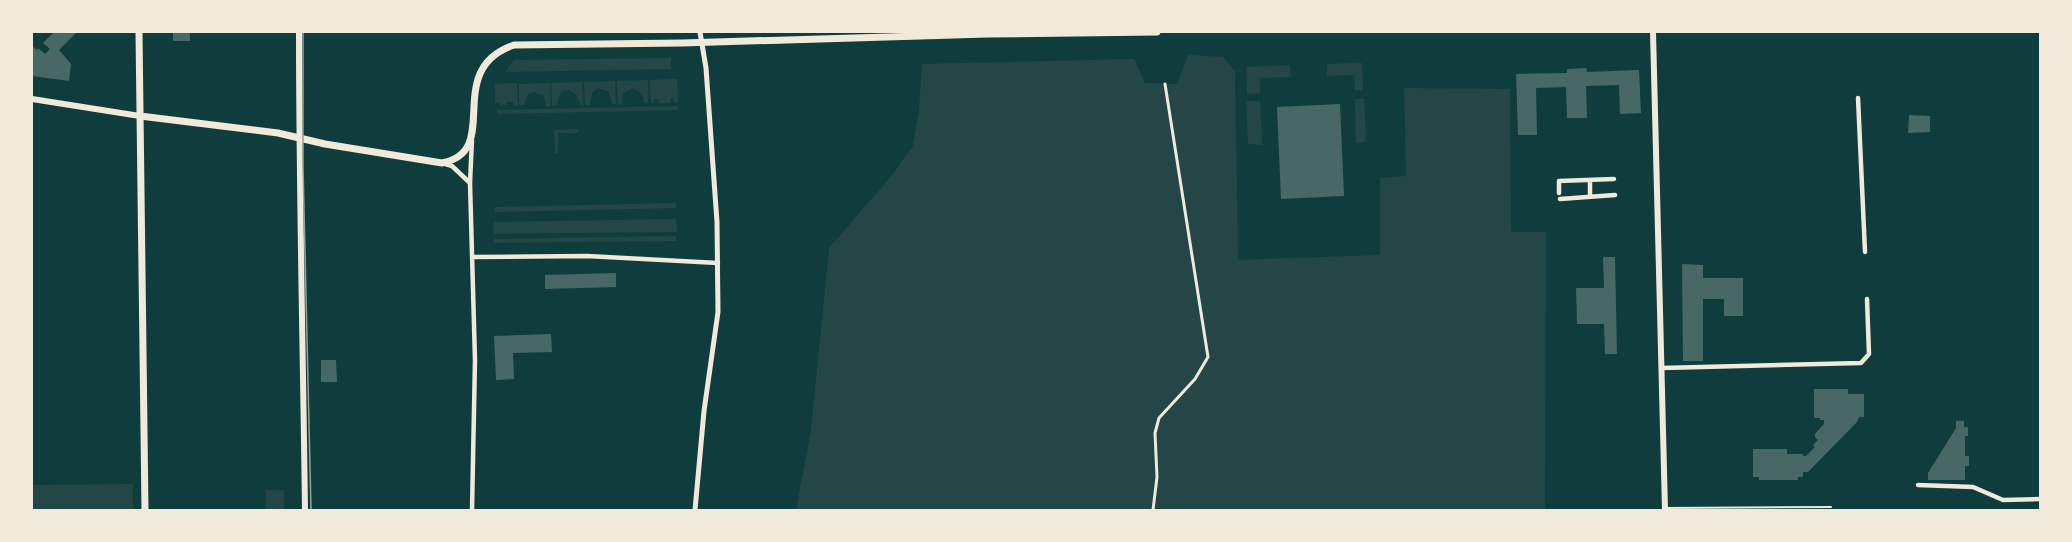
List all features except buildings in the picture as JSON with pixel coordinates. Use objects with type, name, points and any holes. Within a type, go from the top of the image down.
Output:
[{"type":"main road","points":[[138,32],[145,510]]},
{"type":"main road","points":[[299,32],[305,510]]},
{"type":"main road","points":[[32,99],[140,116],[278,133],[442,163],[454,161],[469,145],[478,74],[490,58],[506,47],[514,45],[987,33],[1157,32]]},
{"type":"main road","points":[[1653,32],[1665,509]]},
{"type":"street","points":[[695,510],[704,411],[718,312],[717,213],[706,68],[700,32]]},
{"type":"street","points":[[1153,510],[1157,477],[1155,434],[1159,418],[1195,380],[1208,357],[1165,84]]},
{"type":"street","points":[[1858,98],[1865,252]]},
{"type":"street","points":[[472,135],[470,183],[475,408],[472,510]]},
{"type":"street","points":[[442,163],[452,166],[470,183]]},
{"type":"street","points":[[1614,179],[1559,181],[1559,196],[1614,195]]},
{"type":"street","points":[[1590,180],[1590,197]]},
{"type":"street","points":[[473,257],[587,256],[717,263]]},
{"type":"street","points":[[1662,368],[1861,363],[1869,354],[1867,299]]},
{"type":"street","points":[[1918,485],[1973,487],[2003,500],[2040,499]]},
{"type":"lane","points":[[1665,509],[1831,507]]},
{"type":"shaded area","points":[[1188,55],[1223,57],[1235,71],[1238,260],[1380,255],[1380,178],[1406,176],[1404,88],[1510,89],[1511,232],[1546,232],[1545,510],[796,510],[811,430],[829,248],[888,180],[913,146],[919,109],[922,64],[1134,59],[1145,83],[1177,84]]},
{"type":"shaded area","points":[[671,58],[671,69],[505,72],[514,60]]},
{"type":"shaded area","points":[[1362,63],[1363,90],[1355,90],[1354,75],[1327,76],[1327,64]]},
{"type":"shaded area","points":[[1290,65],[1291,77],[1260,78],[1260,93],[1247,94],[1246,67]]},
{"type":"shaded area","points":[[677,79],[678,102],[674,103],[673,98],[670,99],[670,103],[659,103],[659,99],[654,99],[654,103],[651,103],[650,80]]},
{"type":"shaded area","points":[[648,80],[648,103],[645,103],[641,93],[632,88],[623,94],[622,104],[618,104],[617,81]]},
{"type":"shaded area","points":[[615,81],[616,104],[612,104],[609,92],[598,88],[592,93],[590,105],[585,105],[584,82]]},
{"type":"shaded area","points":[[582,82],[583,105],[580,105],[577,95],[569,90],[562,93],[557,105],[552,106],[551,83]]},
{"type":"shaded area","points":[[517,83],[518,106],[514,106],[513,102],[500,106],[499,103],[495,103],[495,84]]},
{"type":"shaded area","points":[[550,83],[551,106],[546,107],[544,96],[534,92],[528,94],[524,105],[519,105],[519,84]]},
{"type":"shaded area","points":[[1355,99],[1364,99],[1366,141],[1356,144]]},
{"type":"shaded area","points":[[1246,101],[1260,101],[1262,145],[1248,144]]},
{"type":"shaded area","points":[[678,106],[678,110],[497,114],[497,110]]},
{"type":"shaded area","points":[[578,129],[578,133],[558,133],[558,153],[555,153],[554,130]]},
{"type":"shaded area","points":[[676,203],[676,208],[495,212],[495,207]]},
{"type":"shaded area","points":[[676,219],[677,232],[494,234],[493,222]]},
{"type":"shaded area","points":[[676,236],[676,241],[494,243],[494,239]]},
{"type":"shaded area","points":[[133,484],[133,510],[32,510],[32,485]]},
{"type":"shaded area","points":[[266,490],[284,490],[284,510],[266,510]]},
{"type":"tram line","points":[[303,32],[303,167],[311,510]]}]
